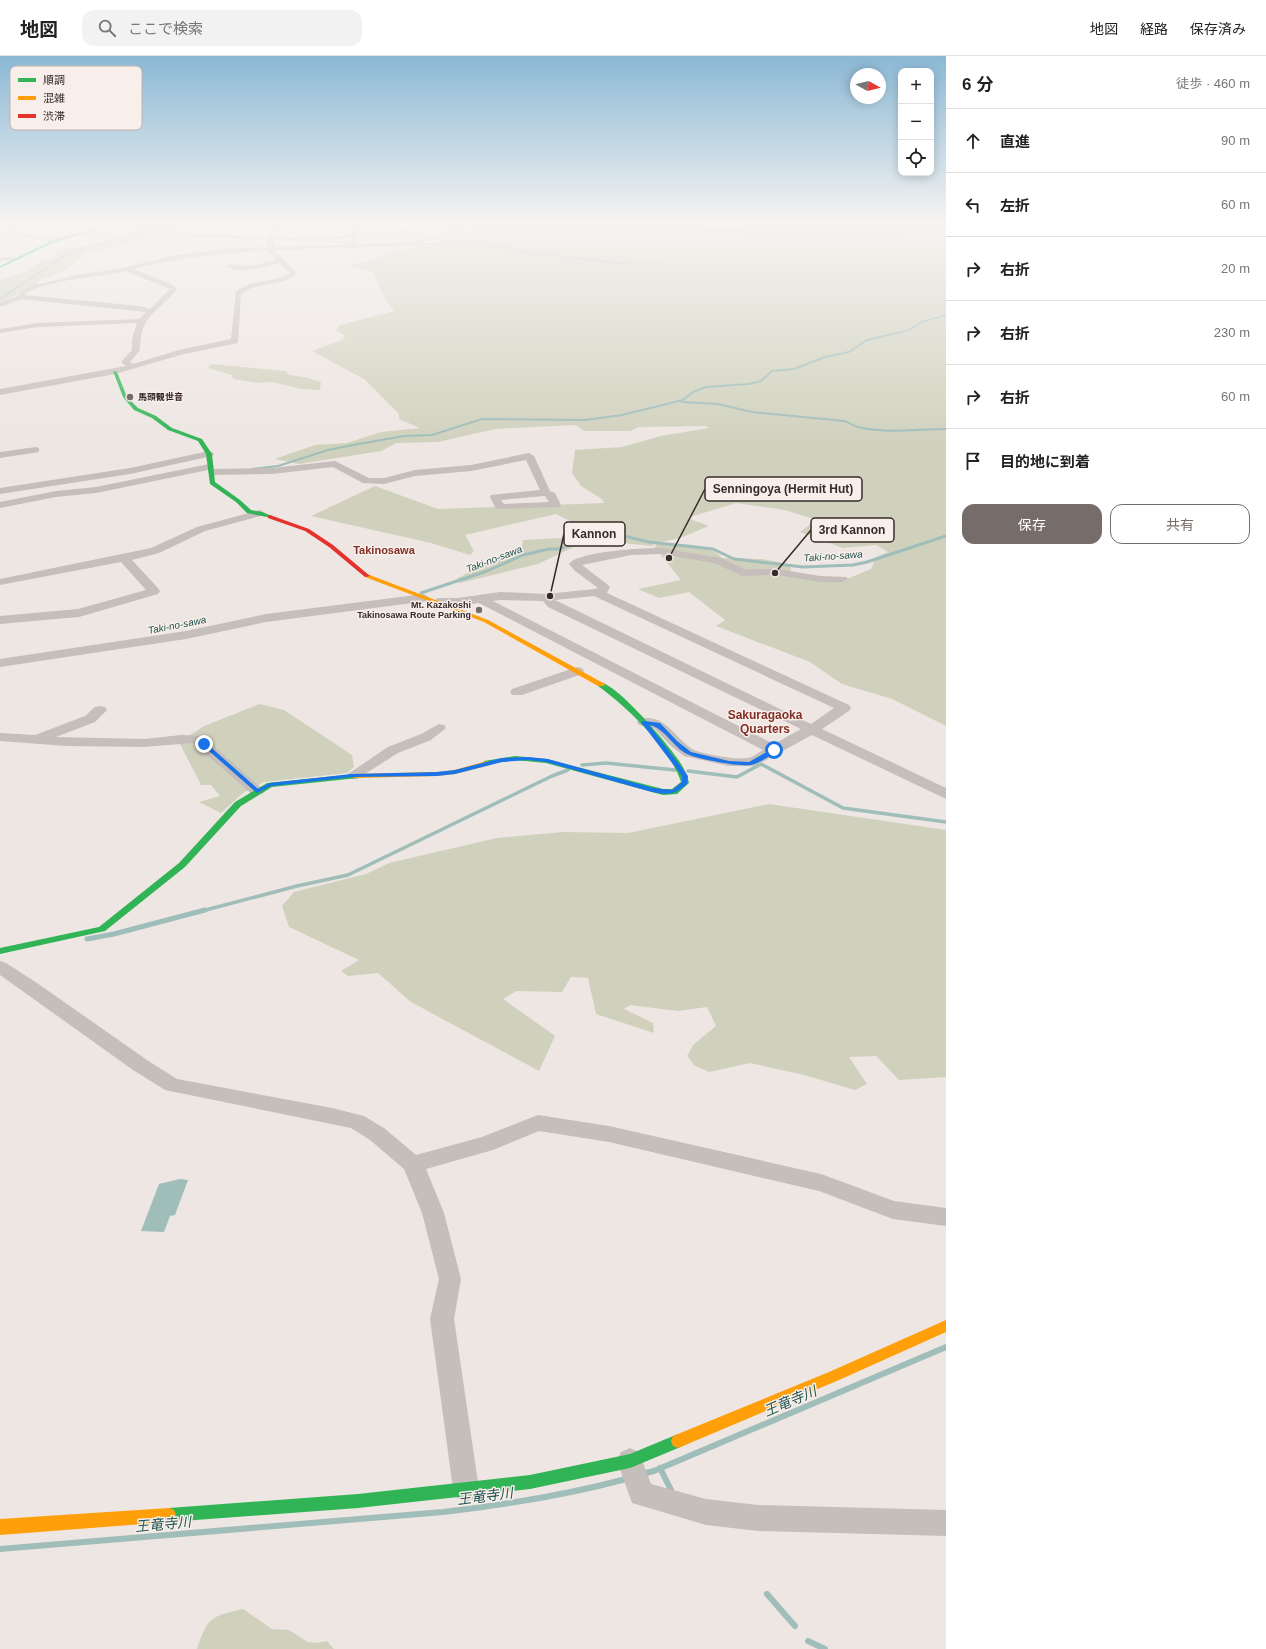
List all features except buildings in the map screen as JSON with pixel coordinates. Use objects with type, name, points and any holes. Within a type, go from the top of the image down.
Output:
[{"type":"street","points":[[132,367],[125,362],[136,350],[136,339],[141,321],[166,296]]},
{"type":"street","points":[[0,392],[115,372],[182,352],[235,341],[238,296]]},
{"type":"street","points":[[0,305],[20,297],[92,305],[140,308],[150,311]]},
{"type":"street","points":[[0,331],[38,325],[141,321]]},
{"type":"street","points":[[0,951],[102,929],[182,865],[238,804],[257,791],[270,785],[352,776],[437,774],[455,772],[502,760],[528,758],[546,761],[663,792],[674,792],[685,783],[685,776],[644,722],[610,689],[486,621],[368,576],[331,546],[307,530],[260,513],[249,512],[238,501],[212,484],[208,454],[205,446],[198,438],[170,429],[154,417],[136,408],[125,397],[115,372]]},
{"type":"street","points":[[0,455],[36,450]]},
{"type":"street","points":[[0,491],[130,471],[208,454]]},
{"type":"street","points":[[0,505],[56,494],[96,490],[211,470],[272,470],[335,464],[367,481],[384,481],[415,473],[471,468],[528,456],[546,493],[551,495],[556,504],[500,508],[496,497],[546,493]]},
{"type":"street","points":[[56,494],[60,505]]},
{"type":"street","points":[[0,582],[124,558],[166,547],[201,529],[260,513]]},
{"type":"street","points":[[438,602],[500,596],[546,598],[596,592],[603,590],[604,587],[578,569],[575,564],[584,560],[640,551],[670,552],[706,558],[722,562],[742,573],[778,572],[820,579],[842,579]]},
{"type":"street","points":[[0,620],[79,613],[154,591],[124,558]]},
{"type":"street","points":[[596,592],[844,708],[812,729],[750,764],[729,762],[689,753],[675,742],[658,724],[644,722]]},
{"type":"street","points":[[0,663],[186,635],[266,618],[424,598]]},
{"type":"street","points":[[546,598],[552,604],[946,794]]},
{"type":"street","points":[[481,599],[774,750]]},
{"type":"street","points":[[517,692],[577,671]]},
{"type":"street","points":[[35,740],[90,719],[100,710]]},
{"type":"street","points":[[352,776],[393,750],[426,737],[440,728]]},
{"type":"street","points":[[0,737],[35,740],[144,743],[169,741],[181,738],[197,739],[257,791]]},
{"type":"street","points":[[0,968],[31,987],[140,1065],[172,1085],[357,1122],[377,1134],[413,1164],[433,1213],[450,1279],[442,1319],[466,1489]]},
{"type":"street","points":[[413,1164],[486,1144],[538,1123],[609,1134],[821,1183],[893,1210],[946,1217]]},
{"type":"street","points":[[0,1527],[358,1500],[634,1473],[834,1376],[946,1326]]},
{"type":"street","points":[[634,1473],[641,1494],[706,1512],[758,1518],[946,1523]]},
{"type":"green space","points":[[0,296],[14,296],[0,303]]},
{"type":"green space","points":[[385,296],[946,296],[946,726],[892,699],[842,684],[810,662],[716,626],[725,620],[689,592],[659,598],[638,589],[681,580],[660,554],[654,549],[657,543],[652,546],[622,543],[584,542],[538,564],[460,583],[456,579],[522,546],[523,540],[561,538],[582,527],[556,514],[465,535],[474,551],[470,555],[431,543],[311,516],[375,486],[438,509],[604,503],[602,499],[581,486],[572,473],[575,450],[622,447],[661,436],[709,428],[706,426],[639,427],[630,431],[584,431],[576,425],[495,429],[438,442],[396,443],[381,451],[299,464],[275,459],[315,445],[347,443],[381,432],[420,428],[399,419],[399,414],[364,379],[312,351],[342,340],[345,336],[336,330],[340,325],[395,311],[391,308]],"holes":[[[736,503],[785,510],[816,520],[800,532],[843,548],[876,545],[888,552],[876,557],[871,569],[842,581],[793,577],[789,564],[762,559],[722,558],[716,553],[701,546],[657,543],[680,538],[709,526],[687,518]]]},
{"type":"green space","points":[[211,364],[286,371],[289,375],[305,377],[321,382],[320,390],[302,389],[272,382],[258,383],[233,379],[232,375],[208,368]]},
{"type":"green space","points":[[260,704],[284,710],[352,755],[354,767],[347,773],[264,782],[243,793],[221,813],[199,802],[220,796],[211,785],[201,785],[179,742],[204,726]]},
{"type":"green space","points":[[769,804],[946,830],[946,1077],[899,1080],[876,1056],[849,1057],[867,1084],[855,1090],[804,1075],[750,1063],[709,1072],[695,1066],[687,1056],[693,1045],[716,1026],[707,1007],[678,1011],[630,1005],[624,1009],[653,1023],[654,1033],[596,1014],[588,978],[571,977],[562,992],[516,991],[503,999],[555,1036],[539,1071],[411,1002],[378,973],[348,976],[341,971],[359,960],[289,927],[282,906],[294,892],[366,874],[389,863],[497,838],[563,832],[628,833]]},
{"type":"green space","points":[[243,1609],[272,1629],[289,1630],[308,1642],[317,1643],[327,1641],[334,1649],[197,1649],[204,1631],[212,1620],[224,1614]]},
{"type":"water","points":[[180,1179],[188,1180],[175,1215],[170,1216],[164,1232],[141,1231],[159,1184]]},
{"type":"waterway","points":[[0,299],[4,296]]},
{"type":"waterway","points":[[901,332],[909,330],[922,322],[946,315]]},
{"type":"waterway","points":[[252,469],[278,466],[328,450],[353,445],[404,436],[432,435],[482,419],[585,420],[622,415],[683,400],[693,392],[706,387],[749,384],[761,381],[772,371],[794,369],[825,357],[849,352],[867,340],[901,332]]},
{"type":"waterway","points":[[897,333],[901,332]]},
{"type":"waterway","points":[[682,402],[718,404],[752,412],[844,421],[858,427],[869,429],[902,431],[946,429]]},
{"type":"waterway","name":"Taki-no-sawa","points":[[421,593],[487,571],[523,555],[549,549],[559,549],[603,531],[649,542],[713,549],[734,559],[803,567],[853,565],[867,562],[946,536]]},
{"type":"waterway","points":[[582,765],[606,763],[675,770]]},
{"type":"waterway","points":[[688,771],[737,777],[761,764],[843,808],[946,822]]},
{"type":"waterway","points":[[202,911],[297,886],[348,875],[552,776],[568,770]]},
{"type":"waterway","points":[[87,939],[114,934],[205,910]]},
{"type":"waterway","name":"王竜寺川","points":[[660,1468],[946,1347]]},
{"type":"waterway","name":"王竜寺川","points":[[642,1474],[660,1468]]},
{"type":"waterway","points":[[660,1468],[671,1490]]},
{"type":"waterway","name":"王竜寺川","points":[[0,1549],[443,1512],[535,1499],[626,1479]]},
{"type":"waterway","points":[[767,1594],[795,1626]]},
{"type":"waterway","points":[[808,1641],[825,1649]]},
{"type":"traffic: fast","points":[[115,372],[125,397],[136,409],[154,417],[170,429],[200,440],[209,454],[212,483],[238,501],[249,512],[260,513],[270,517]]},
{"type":"traffic: fast","points":[[487,763],[515,758],[546,761],[663,792],[674,792],[685,783],[682,773],[675,760],[636,714],[601,684]]},
{"type":"traffic: fast","points":[[0,951],[102,929],[182,865],[238,804],[270,785],[355,776]]},
{"type":"traffic: fast","points":[[169,1515],[358,1501],[530,1482],[630,1461],[678,1441]]},
{"type":"traffic: slow","points":[[367,576],[486,621],[601,684]]},
{"type":"traffic: slow","points":[[355,776],[437,774],[455,772],[487,763]]},
{"type":"traffic: slow","points":[[678,1441],[834,1376],[946,1326]]},
{"type":"traffic: slow","points":[[0,1527],[169,1515]]},
{"type":"traffic: jam","points":[[270,517],[307,530],[331,546],[367,576]]},
{"type":"place","name":"馬頭観世音","points":[[130,397]]},
{"type":"place","name":"Senningoya (Hermit Hut)","points":[[669,558]]},
{"type":"place","name":"3rd Kannon","points":[[775,573]]},
{"type":"place","name":"Kannon","points":[[550,596]]},
{"type":"place","name":"Mt. Kazakoshi Takinosawa Route Parking","points":[[479,610]]},
{"type":"district","name":"Takinosawa","points":[[384,550]]},
{"type":"district","name":"Sakuragaoka Quarters","points":[[765,722]]},
{"type":"route","points":[[204,744],[250,787],[257,791],[270,785],[352,776],[437,774],[455,772],[502,760],[528,758],[546,761],[652,790],[674,792],[681,788],[685,783],[685,776],[644,722],[658,724],[675,742],[689,753],[729,762],[750,764],[774,750]]}]
